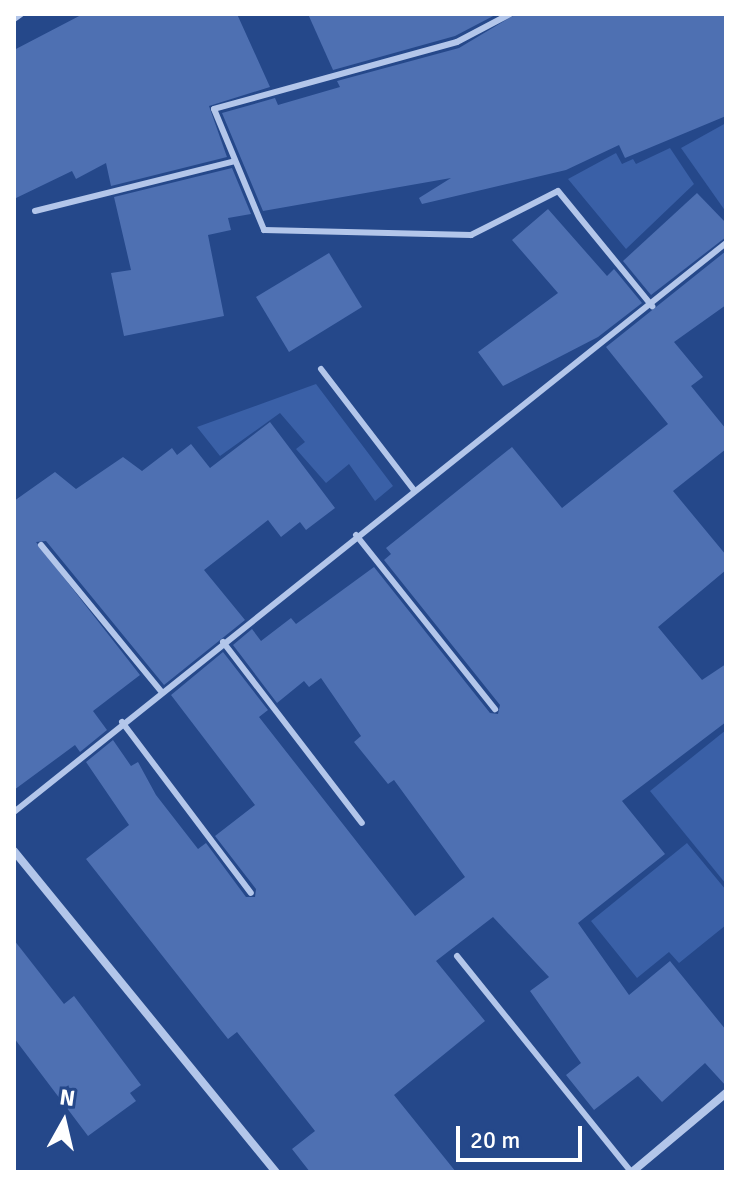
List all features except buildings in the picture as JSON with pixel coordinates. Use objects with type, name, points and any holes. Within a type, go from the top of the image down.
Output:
[{"type":"street","points":[[14,851],[276,1172]]},
{"type":"street","points":[[631,1172],[726,1093]]},
{"type":"lane","points":[[14,19],[21,14]]},
{"type":"lane","points":[[510,14],[457,42],[214,109],[264,230],[471,235],[558,191],[652,306]]},
{"type":"lane","points":[[35,211],[235,161]]},
{"type":"lane","points":[[14,812],[413,489],[652,306],[726,243]]},
{"type":"lane","points":[[321,369],[413,489]]},
{"type":"lane","points":[[356,535],[495,709]]},
{"type":"lane","points":[[41,545],[161,691]]},
{"type":"lane","points":[[223,642],[362,823]]},
{"type":"lane","points":[[122,722],[251,893]]},
{"type":"lane","points":[[457,956],[631,1172]]},
{"type":"shaded area","points":[[726,123],[726,212],[681,148]]},
{"type":"shaded area","points":[[670,148],[694,184],[626,249],[568,179],[616,153],[622,164],[633,159],[636,164]]},
{"type":"shaded area","points":[[316,384],[393,486],[375,501],[349,464],[326,483],[296,449],[305,442],[280,413],[220,456],[197,427]]},
{"type":"shaded area","points":[[726,730],[726,884],[650,791]]},
{"type":"shaded area","points":[[687,843],[726,890],[726,925],[679,963],[669,952],[637,978],[591,921]]}]
